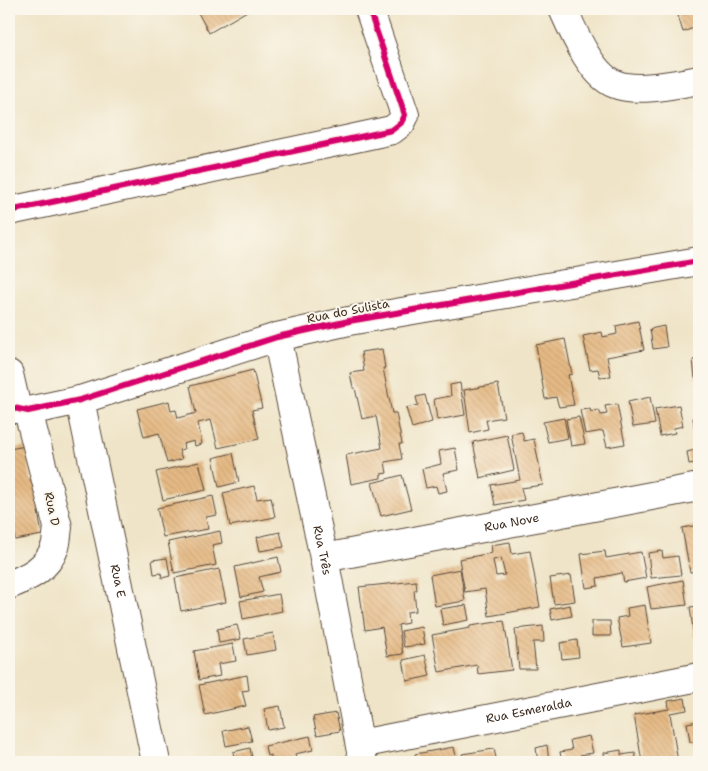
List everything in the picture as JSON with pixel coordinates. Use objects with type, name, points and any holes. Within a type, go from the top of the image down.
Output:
[{"type":"street","points":[[9,210],[392,130],[401,123],[405,115],[370,9]]},
{"type":"street","points":[[563,9],[581,46],[599,73],[615,84],[660,88],[699,80]]},
{"type":"street","name":"Rua do Sulista","points":[[18,409],[80,400],[278,337],[348,321],[699,260]]},
{"type":"street","name":"Rua Três","points":[[278,337],[324,558],[361,753]]},
{"type":"street","name":"Rua D","points":[[9,374],[18,409],[58,527],[55,546],[39,570],[29,578],[9,585]]},
{"type":"street","name":"Rua E","points":[[80,400],[156,762]]},
{"type":"street","name":"Rua Nove","points":[[324,558],[699,487]]},
{"type":"street","name":"Rua Esmeralda","points":[[361,753],[699,677]]},
{"type":"building","points":[[196,9],[245,9],[247,11],[209,33]]},
{"type":"building","points":[[676,9],[699,9],[699,26],[683,32]]},
{"type":"building","points":[[638,321],[644,350],[607,357],[611,376],[600,377],[598,369],[590,370],[583,336],[602,332],[603,337],[617,334],[616,326]]},
{"type":"building","points":[[664,326],[667,347],[653,349],[650,329]]},
{"type":"building","points":[[565,339],[572,374],[568,375],[574,405],[559,407],[556,397],[545,399],[536,345]]},
{"type":"building","points":[[382,349],[385,368],[383,368],[392,413],[396,413],[402,444],[399,444],[402,459],[385,462],[387,473],[381,474],[381,478],[351,484],[346,455],[382,448],[376,416],[362,419],[350,373],[364,371],[361,352]]},
{"type":"building","points":[[699,358],[699,378],[695,378],[693,360]]},
{"type":"building","points":[[253,370],[262,408],[252,410],[259,439],[218,448],[211,420],[198,423],[202,444],[195,446],[194,441],[183,444],[184,449],[179,450],[182,459],[167,463],[159,433],[144,437],[137,409],[169,401],[171,411],[176,410],[178,418],[196,413],[190,386]]},
{"type":"building","points":[[460,383],[465,415],[437,420],[434,399],[451,396],[450,385]]},
{"type":"building","points":[[498,384],[504,417],[486,420],[488,429],[470,433],[464,390]]},
{"type":"building","points":[[425,395],[432,422],[412,428],[406,408],[418,405],[416,397]]},
{"type":"building","points":[[650,397],[655,424],[633,427],[628,402]]},
{"type":"building","points":[[617,404],[625,444],[607,447],[603,431],[585,434],[580,410],[590,409],[591,412],[599,410],[601,415],[607,414],[605,406]]},
{"type":"building","points":[[679,405],[683,426],[674,428],[675,433],[660,436],[655,409]]},
{"type":"building","points":[[699,410],[699,438],[696,439],[693,418],[697,418],[696,411]]},
{"type":"building","points":[[579,417],[585,444],[571,446],[566,419]]},
{"type":"building","points":[[564,418],[568,438],[548,442],[543,422]]},
{"type":"building","points":[[522,432],[524,441],[534,439],[543,485],[521,488],[524,500],[495,505],[491,485],[520,480],[511,434]]},
{"type":"building","points":[[507,435],[514,470],[480,478],[473,442]]},
{"type":"building","points":[[26,446],[31,481],[39,479],[45,510],[38,512],[42,535],[15,540],[11,518],[9,518],[9,449]]},
{"type":"building","points":[[455,448],[459,470],[443,473],[447,491],[438,493],[436,486],[426,488],[422,469],[441,464],[439,451]]},
{"type":"building","points":[[699,449],[699,462],[689,464],[687,452]]},
{"type":"building","points":[[233,453],[239,482],[219,487],[213,458]]},
{"type":"building","points":[[199,462],[206,490],[163,500],[156,472]]},
{"type":"building","points":[[402,475],[411,509],[381,516],[372,483]]},
{"type":"building","points":[[254,486],[257,499],[271,497],[275,517],[230,526],[223,493]]},
{"type":"building","points":[[213,496],[217,515],[206,517],[208,529],[163,537],[157,508]]},
{"type":"building","points":[[699,525],[699,571],[690,572],[682,528]]},
{"type":"building","points":[[220,531],[222,543],[212,545],[216,565],[174,573],[168,542]]},
{"type":"building","points":[[280,532],[284,547],[260,551],[257,537]]},
{"type":"building","points":[[510,542],[512,554],[530,551],[540,607],[489,616],[485,589],[465,592],[459,559],[492,553],[491,545]],"holes":[[[501,558],[505,575],[496,576],[493,560]]]},
{"type":"building","points":[[605,551],[606,558],[641,552],[646,578],[624,582],[622,573],[597,578],[598,586],[586,588],[581,554]]},
{"type":"building","points":[[662,551],[663,558],[678,556],[681,575],[651,578],[648,553]]},
{"type":"building","points":[[278,557],[281,572],[259,577],[263,592],[241,597],[235,567]]},
{"type":"building","points":[[167,558],[170,576],[162,578],[161,573],[154,574],[152,560]]},
{"type":"building","points":[[219,569],[226,602],[181,611],[175,578]]},
{"type":"building","points":[[460,569],[465,601],[435,606],[430,575]]},
{"type":"building","points":[[571,575],[575,601],[554,604],[550,578]]},
{"type":"building","points":[[683,580],[687,605],[651,609],[647,587]]},
{"type":"building","points":[[416,581],[417,590],[414,590],[416,611],[407,612],[408,623],[398,625],[403,654],[387,656],[382,627],[365,630],[359,587]]},
{"type":"building","points":[[279,594],[282,611],[243,619],[240,601]]},
{"type":"building","points":[[466,605],[469,620],[443,625],[440,609]]},
{"type":"building","points":[[570,605],[572,616],[552,620],[550,609]]},
{"type":"building","points":[[645,605],[651,643],[623,647],[617,618],[628,616],[627,608]]},
{"type":"building","points":[[699,606],[699,637],[694,637],[690,607]]},
{"type":"building","points":[[504,621],[512,670],[478,674],[477,665],[439,672],[432,635],[470,628],[470,626]]},
{"type":"building","points":[[592,621],[610,621],[611,636],[592,636]]},
{"type":"building","points":[[237,625],[241,639],[219,643],[217,629]]},
{"type":"building","points":[[543,626],[544,642],[533,642],[536,669],[519,669],[515,629]]},
{"type":"building","points":[[422,627],[425,644],[404,647],[401,631]]},
{"type":"building","points":[[273,633],[276,650],[247,655],[244,639]]},
{"type":"building","points":[[577,640],[579,657],[562,659],[560,643]]},
{"type":"building","points":[[233,644],[236,661],[218,664],[220,676],[199,680],[194,651]]},
{"type":"building","points":[[425,655],[430,676],[407,681],[403,660]]},
{"type":"building","points":[[247,675],[249,690],[242,691],[246,706],[205,715],[199,685]]},
{"type":"building","points":[[685,698],[687,710],[670,713],[678,762],[642,762],[634,715],[669,709],[668,701]]},
{"type":"building","points":[[280,706],[284,727],[268,730],[264,709]]},
{"type":"building","points":[[336,713],[340,731],[317,735],[313,717]]},
{"type":"building","points":[[699,721],[698,756],[695,742],[690,742],[687,723]]},
{"type":"building","points":[[248,726],[252,741],[226,746],[223,731]]},
{"type":"building","points":[[310,736],[313,750],[295,754],[296,759],[293,762],[272,762],[271,755],[267,756],[265,746]]},
{"type":"building","points":[[589,736],[593,753],[580,755],[581,758],[590,756],[591,762],[562,762],[560,752],[572,750],[570,740]]},
{"type":"building","points":[[547,745],[549,762],[538,762],[536,748]]},
{"type":"building","points":[[454,747],[457,761],[463,760],[463,762],[416,762],[415,754]]},
{"type":"building","points":[[250,748],[253,762],[235,762],[233,752]]},
{"type":"building","points":[[494,749],[497,762],[464,762],[462,754]]},
{"type":"building","points":[[621,750],[621,755],[635,753],[637,762],[605,762],[604,753]]},
{"type":"cycle path","points":[[9,211],[392,130],[401,123],[405,115],[369,9]]},
{"type":"cycle path","points":[[9,407],[28,411],[80,400],[277,337],[349,321],[699,261]]}]
